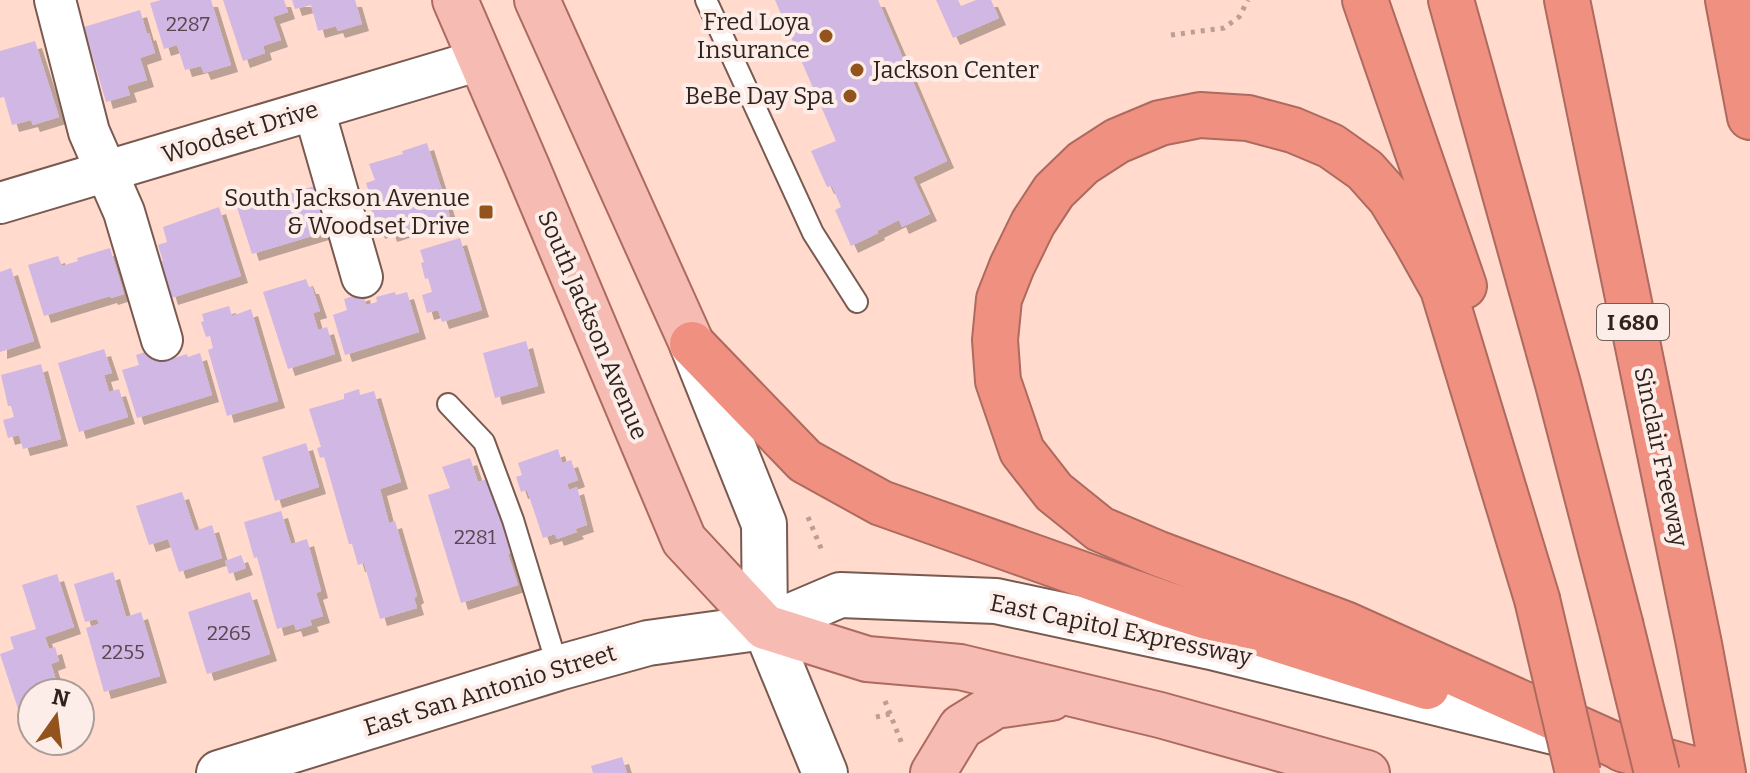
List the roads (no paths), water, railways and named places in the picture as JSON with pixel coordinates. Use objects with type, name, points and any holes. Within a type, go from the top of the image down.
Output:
[{"type":"highway","points":[[1365,0],[1482,339],[1516,462],[1537,599]]},
{"type":"highway","points":[[1451,0],[1558,384],[1620,623],[1641,761]]},
{"type":"highway","name":"Sinclair Freeway","points":[[1567,0],[1723,773]]},
{"type":"highway","points":[[1728,0],[1750,117]]},
{"type":"highway","points":[[1578,773],[1537,599],[1443,289],[1390,198],[1365,170],[1331,146],[1293,130],[1248,118],[1200,115],[1160,123],[1117,141],[1083,163],[1054,191],[1033,223],[999,299],[995,340],[998,381],[1022,451],[1054,492],[1100,529],[1345,624],[1641,761]]},
{"type":"highway","points":[[692,344],[805,461],[881,503],[1166,604],[1641,761]]},
{"type":"highway","name":"East Capitol Expressway","points":[[1641,761],[1707,773]]},
{"type":"main road","name":"South Jackson Avenue","points":[[455,0],[684,540],[765,627],[825,773]]},
{"type":"main road","name":"South Jackson Avenue","points":[[537,0],[692,344],[764,524],[765,627]]},
{"type":"main road","name":"East Capitol Expressway","points":[[765,627],[840,595],[996,601],[1211,647],[1641,761]]},
{"type":"main road","name":"East San Antonio Street","points":[[227,772],[558,668],[648,643],[765,627]]},
{"type":"main road","points":[[765,627],[867,659],[960,667],[1160,715],[1367,773]]},
{"type":"main road","points":[[920,764],[961,727],[995,706],[1046,698],[1160,715]]},
{"type":"street","points":[[55,0],[89,132],[124,212],[162,340]]},
{"type":"street","name":"Woodset Drive","points":[[0,203],[480,60]]},
{"type":"street","points":[[314,110],[362,277]]},
{"type":"lane","points":[[706,0],[813,233],[857,302]]},
{"type":"lane","points":[[448,404],[484,442],[513,520],[558,668]]},
{"type":"place","name":"Fred Loya Insurance","points":[[826,36]]},
{"type":"place","name":"Jackson Center","points":[[857,70]]},
{"type":"place","name":"BeBe Day Spa","points":[[850,96]]},
{"type":"place","name":"South Jackson Avenue & Woodset Drive","points":[[486,212]]}]
